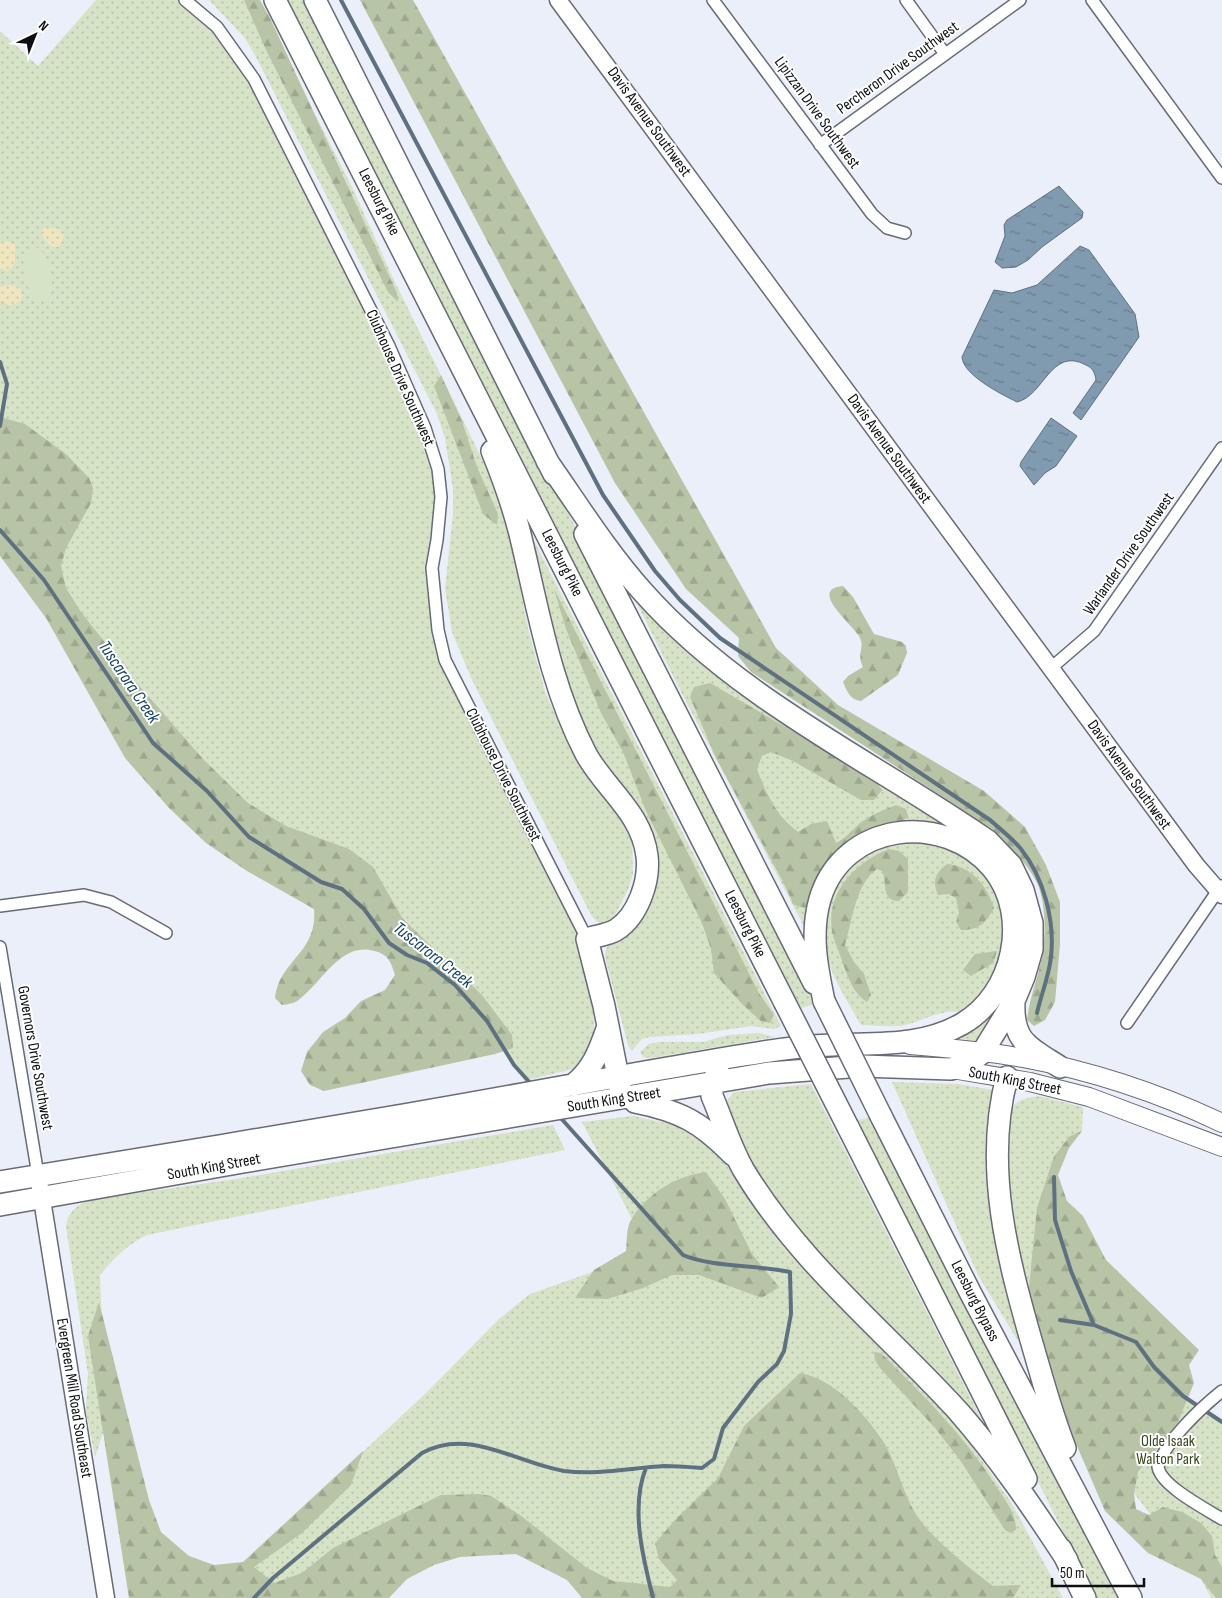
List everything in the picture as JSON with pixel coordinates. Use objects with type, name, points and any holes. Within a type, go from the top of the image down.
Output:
[{"type":"highway","name":"Leesburg Pike","points":[[275,0],[453,347],[1067,1560]]},
{"type":"highway","name":"Leesburg Pike","points":[[315,0],[824,1001]]},
{"type":"highway","points":[[453,347],[503,480],[519,532],[539,621],[563,702],[587,755],[600,775],[635,818],[644,837],[648,858],[647,876],[633,912],[615,930],[587,938]]},
{"type":"highway","points":[[548,461],[623,568],[643,593],[693,642],[743,683],[784,712],[973,831],[998,849],[1016,874],[1023,890],[1032,923],[1031,956],[1014,1001],[982,1053],[967,1064],[951,1069]]},
{"type":"highway","points":[[824,1001],[814,942],[816,922],[824,889],[838,867],[859,848],[872,840],[902,831],[925,831],[944,835],[972,849],[992,868],[1008,896],[1014,938],[1011,958],[1000,984],[988,1001],[966,1021],[935,1035],[897,1043]]},
{"type":"highway","name":"Clubhouse Drive Southwest","points":[[587,938],[604,1006],[622,1099]]},
{"type":"highway","name":"Leesburg Bypass","points":[[824,1001],[971,1294],[1131,1598]]},
{"type":"highway","points":[[1014,1001],[1013,1020],[1020,1037],[1034,1050],[1060,1067]]},
{"type":"highway","points":[[607,1029],[615,1045],[630,1058],[641,1064],[668,1069]]},
{"type":"highway","points":[[563,1086],[582,1078],[595,1061],[607,1029]]},
{"type":"highway","name":"South King Street","points":[[0,1182],[411,1114],[742,1055],[832,1045],[897,1043]]},
{"type":"highway","points":[[742,1055],[721,1067],[712,1084],[712,1096],[742,1166]]},
{"type":"highway","name":"South King Street","points":[[0,1205],[769,1073],[870,1066],[951,1069]]},
{"type":"highway","points":[[1007,1077],[998,1122],[997,1145],[1000,1201],[1006,1240],[1016,1289],[1057,1429],[1101,1539]]},
{"type":"highway","points":[[622,1099],[670,1110],[690,1119],[716,1138],[742,1166],[778,1221],[805,1254],[957,1410],[1012,1477],[1067,1560],[1085,1598]]},
{"type":"main road","name":"South King Street","points":[[897,1043],[1023,1058],[1060,1067],[1131,1086],[1222,1123]]},
{"type":"main road","name":"South King Street","points":[[951,1069],[1007,1077],[1104,1102],[1222,1146]]},
{"type":"street","name":"Clubhouse Drive Southwest","points":[[185,0],[217,27],[254,80],[388,346],[425,428],[438,469],[440,497],[437,540],[432,568],[438,630],[445,660],[587,938]]},
{"type":"street","name":"Davis Avenue Southwest","points":[[558,0],[1196,865],[1220,890]]},
{"type":"street","name":"Lipizzan Drive Southwest","points":[[713,0],[872,214],[887,228],[905,233]]},
{"type":"street","points":[[906,0],[945,54]]},
{"type":"street","name":"Percheron Drive Southwest","points":[[820,145],[1020,0]]},
{"type":"street","points":[[1092,0],[1222,178]]},
{"type":"street","name":"Warlander Drive Southwest","points":[[1052,668],[1094,631],[1222,448]]},
{"type":"street","points":[[1127,1023],[1220,890]]},
{"type":"street","points":[[0,906],[84,895],[111,902],[166,933]]},
{"type":"street","name":"Governors Drive Southwest","points":[[0,948],[38,1175]]},
{"type":"street","name":"Evergreen Mill Road Southeast","points":[[38,1175],[106,1598]]},
{"type":"street","points":[[1222,1390],[1193,1419],[1164,1453],[1160,1460],[1159,1472],[1182,1494],[1222,1519]]},
{"type":"green space","points":[[96,0],[185,0],[238,55],[425,428],[441,497],[437,540],[438,630],[453,676],[587,939],[595,1037],[578,1068],[527,1080],[514,1065],[487,1021],[297,869],[0,530],[0,31],[38,66]]},
{"type":"green space","points":[[209,0],[257,0],[353,189],[392,276],[490,475],[513,547],[528,629],[546,695],[577,755],[627,827],[632,840],[633,874],[628,890],[611,923],[601,926],[591,915],[472,680],[452,632],[445,589],[453,514],[453,489],[445,438],[437,414],[255,55],[244,37]]},
{"type":"green space","points":[[244,0],[260,0],[271,20],[397,293],[398,302],[388,292],[266,50]]},
{"type":"green space","points":[[285,0],[306,0],[801,969],[815,1004],[801,1008],[787,988]]},
{"type":"green space","points":[[360,0],[413,0],[776,648],[838,705],[984,791],[1025,827],[1046,865],[1060,902],[1060,944],[1055,1002],[1045,1020],[1034,1026],[1027,1020],[1044,938],[1042,899],[1033,875],[992,829],[751,672],[738,656],[739,638],[686,589],[615,483]]},
{"type":"green space","points":[[34,246],[45,255],[51,271],[52,288],[46,301],[31,297],[24,274],[23,255],[25,251]]},
{"type":"green space","points":[[441,375],[462,421],[477,467],[498,514],[497,525],[483,514],[434,386]]},
{"type":"green space","points":[[0,417],[25,424],[67,455],[89,478],[93,488],[91,503],[66,548],[61,566],[66,588],[81,612],[136,682],[203,759],[248,803],[286,826],[349,849],[373,867],[403,919],[482,995],[512,1035],[513,1048],[495,1054],[324,1091],[310,1085],[301,1071],[307,1052],[323,1032],[345,1018],[361,1001],[385,990],[395,975],[390,962],[386,956],[374,951],[362,950],[351,952],[332,966],[306,994],[295,1002],[282,1005],[275,998],[283,974],[310,936],[314,924],[314,909],[247,871],[206,843],[169,808],[125,758],[46,618],[0,556]]},
{"type":"green space","points":[[527,527],[781,1026],[774,1029],[751,1026],[698,1034],[650,1037],[642,1039],[632,1051],[628,1045],[605,957],[606,949],[653,881],[603,766],[568,702]]},
{"type":"green space","points":[[620,569],[647,602],[943,821],[941,828],[863,841],[807,932],[681,692]]},
{"type":"green space","points":[[843,586],[853,597],[874,634],[902,642],[906,646],[907,653],[898,675],[861,701],[852,697],[843,682],[848,676],[863,667],[860,658],[862,645],[860,638],[836,609],[829,594],[833,589]]},
{"type":"green space","points":[[554,589],[759,993],[774,1015],[770,1023],[761,1021],[743,1005],[714,973],[711,949],[702,923],[646,811],[623,752],[601,713],[566,629]]},
{"type":"green space","points":[[710,683],[873,778],[882,790],[874,800],[861,800],[793,761],[771,752],[762,756],[757,769],[768,795],[784,819],[798,832],[811,824],[827,821],[836,843],[860,823],[877,813],[896,805],[906,809],[908,816],[900,824],[811,897],[805,908],[794,905],[716,758],[690,697],[694,687]]},
{"type":"green space","points":[[916,838],[966,854],[993,884],[1006,914],[998,974],[966,1013],[942,1013],[900,1026],[861,1025],[838,985],[829,963],[824,941],[827,913],[839,885],[858,861],[882,846]]},
{"type":"green space","points":[[889,849],[899,851],[908,859],[908,892],[899,901],[889,898],[882,871],[877,869],[864,883],[859,893],[845,945],[854,962],[864,974],[871,995],[867,1002],[855,990],[847,975],[833,935],[831,917],[834,903],[846,880],[865,862]]},
{"type":"green space","points":[[947,864],[963,868],[971,873],[982,884],[991,900],[994,908],[988,918],[981,925],[973,929],[961,930],[956,922],[959,913],[956,898],[948,894],[938,895],[935,886],[937,874]]},
{"type":"green space","points":[[997,951],[993,963],[971,976],[963,970],[975,954]]},
{"type":"green space","points":[[1003,999],[982,1043],[962,1039],[961,1035]]},
{"type":"green space","points":[[759,1033],[775,1037],[650,1058],[643,1057],[640,1052],[649,1044],[659,1042],[703,1042],[728,1035]]},
{"type":"green space","points":[[892,1082],[958,1084],[994,1090],[1019,1329],[1018,1341],[978,1275]]},
{"type":"green space","points":[[811,1084],[999,1454],[827,1264],[787,1216],[768,1190],[752,1163],[738,1135],[727,1100],[734,1092]]},
{"type":"green space","points":[[1039,1096],[1083,1107],[1082,1131],[1070,1136],[1054,1156],[1028,1297],[1011,1211],[1008,1117],[1012,1107],[1019,1101]]},
{"type":"green space","points":[[633,1116],[679,1126],[695,1134],[722,1159],[788,1245],[854,1322],[939,1404],[959,1428],[1011,1502],[1063,1598],[607,1598],[504,1525],[300,1598],[235,1571],[425,1394],[499,1319],[530,1294],[649,1252],[582,1122]]},
{"type":"green space","points":[[872,1117],[1118,1598],[1096,1598],[858,1120]]},
{"type":"green space","points":[[553,1125],[565,1150],[147,1235],[127,1247],[100,1275],[106,1424],[95,1457],[86,1411],[88,1374],[66,1226],[67,1220],[76,1208],[95,1199],[236,1179]]},
{"type":"green space","points":[[1082,1131],[1069,1148],[1058,1175],[1067,1201],[1083,1216],[1106,1260],[1199,1350],[1189,1365],[1194,1383],[1178,1422],[1138,1472],[1134,1494],[1136,1509],[1149,1515],[1163,1507],[1182,1512],[1201,1523],[1212,1536],[1215,1555],[1222,1567],[1222,1598],[1216,1598],[1201,1579],[1148,1553],[1105,1511],[1068,1425],[1028,1297],[1037,1208],[1054,1156],[1070,1136]]},
{"type":"green space","points":[[706,1172],[725,1199],[752,1254],[779,1287],[762,1298],[699,1275],[672,1275],[643,1288],[607,1299],[575,1298],[594,1270],[626,1251],[629,1223],[645,1202],[663,1187],[673,1182],[684,1177]]},
{"type":"green space","points":[[99,1302],[149,1500],[161,1532],[189,1556],[214,1565],[243,1562],[363,1451],[351,1485],[302,1533],[254,1567],[274,1583],[302,1573],[333,1548],[441,1495],[479,1494],[491,1496],[520,1515],[587,1568],[613,1581],[670,1587],[677,1580],[659,1559],[655,1543],[675,1520],[718,1478],[744,1426],[800,1373],[813,1376],[825,1382],[847,1399],[867,1419],[888,1450],[914,1511],[935,1537],[993,1586],[1021,1585],[1013,1598],[582,1598],[567,1580],[516,1554],[460,1557],[434,1565],[407,1579],[389,1598],[129,1598],[88,1336]]},
{"type":"green space","points":[[874,1352],[881,1353],[957,1433],[984,1467],[1009,1507],[1016,1524],[1016,1530],[1010,1533],[1005,1530],[960,1460],[935,1428],[880,1368],[875,1360]]},
{"type":"green space","name":"Olde Isaak Walton Park","points":[[1183,1396],[1222,1422],[1222,1598],[1211,1598],[1201,1579],[1104,1455]]},
{"type":"sand","points":[[46,227],[59,229],[64,235],[60,247],[52,247],[43,238],[41,231]]},
{"type":"sand","points":[[7,241],[15,244],[15,264],[8,271],[0,268],[0,243]]},
{"type":"sand","points":[[19,286],[23,295],[20,301],[11,306],[0,301],[0,287]]},
{"type":"water","points":[[1059,186],[1083,212],[1082,218],[1042,247],[1028,260],[1016,267],[1002,268],[995,262],[1005,236],[1004,225],[1007,220]]},
{"type":"water","points":[[1080,246],[1089,250],[1135,314],[1139,337],[1081,420],[1073,413],[1096,380],[1093,371],[1088,366],[1074,361],[1064,362],[1048,374],[1026,398],[1017,402],[976,377],[964,364],[962,357],[994,290],[1012,293],[1037,285]]},
{"type":"water","points":[[1051,418],[1077,436],[1056,466],[1045,473],[1034,485],[1020,466],[1021,462]]},
{"type":"waterway","points":[[341,0],[603,495],[655,571],[680,600],[720,638],[990,820],[1014,841],[1029,860],[1042,886],[1046,900],[1052,943],[1050,964],[1037,1013]]},
{"type":"waterway","points":[[0,362],[7,384],[0,426]]},
{"type":"waterway","name":"Tuscarora Creek","points":[[0,530],[44,580],[153,743],[207,791],[249,837],[321,882],[342,889],[364,909],[389,943],[407,955],[427,963],[455,985],[487,1021],[514,1065],[531,1084]]},
{"type":"waterway","points":[[254,1598],[273,1578],[422,1453],[440,1446],[457,1444],[475,1445],[564,1471],[602,1472],[664,1466],[702,1468],[714,1459],[723,1428],[758,1382],[777,1364],[784,1351],[791,1314],[790,1272],[707,1262],[683,1255],[559,1116]]},
{"type":"waterway","points":[[1054,1177],[1055,1220],[1071,1271],[1094,1325]]},
{"type":"waterway","name":"Tuscarora Creek","points":[[1060,1320],[1094,1325],[1136,1342],[1154,1367],[1183,1396],[1222,1422]]},
{"type":"waterway","points":[[646,1468],[641,1483],[639,1516],[642,1550],[653,1598]]}]
